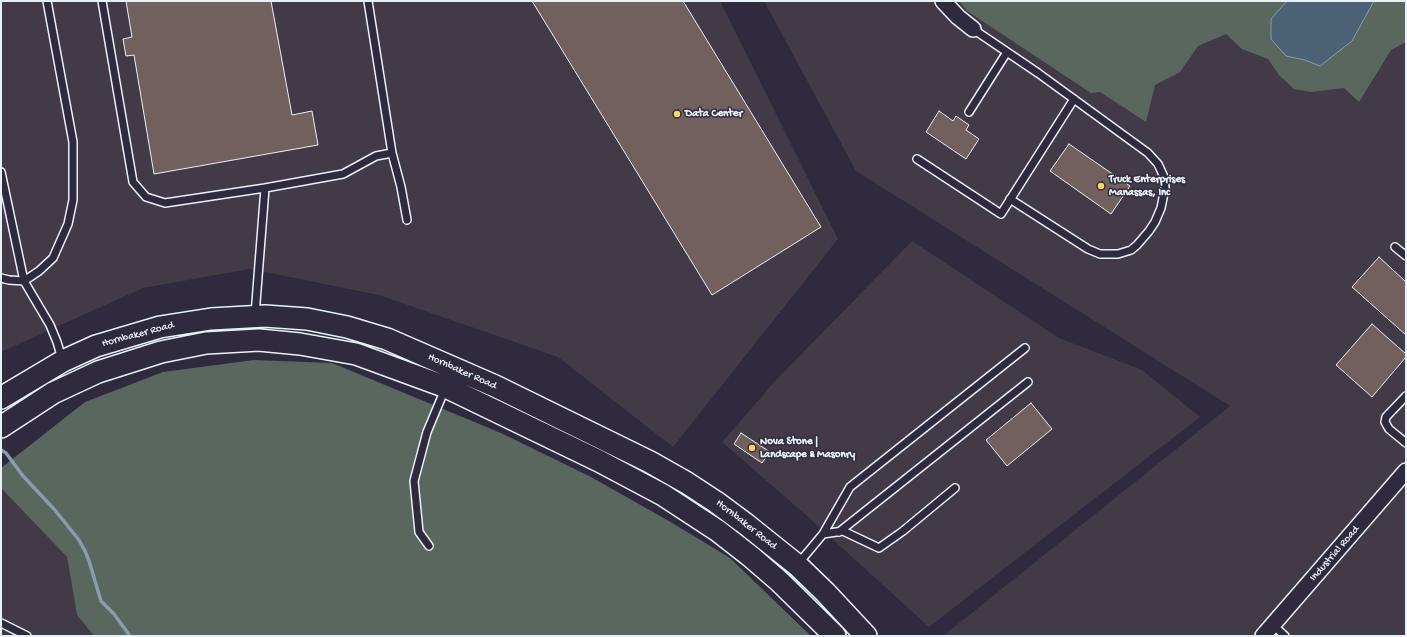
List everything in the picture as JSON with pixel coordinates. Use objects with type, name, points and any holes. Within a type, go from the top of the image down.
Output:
[{"type":"main road","name":"Hornbaker Road","points":[[1,398],[62,361],[96,346],[160,327],[211,319],[255,316],[307,319],[347,327],[387,339],[450,378],[598,461],[663,495],[718,531],[750,556],[780,581],[835,636]]},
{"type":"main road","name":"Hornbaker Road","points":[[1,427],[53,393],[98,372],[161,352],[206,343],[259,340],[300,344],[356,354],[450,378],[495,386],[656,465],[716,502],[797,565],[825,592],[866,636]]},
{"type":"street","points":[[943,1],[958,17],[973,29]]},
{"type":"street","name":"Industrial Road","points":[[1268,631],[1406,471]]},
{"type":"lane","points":[[1,278],[24,281],[39,271],[53,258],[68,224],[73,200],[73,142],[47,1]]},
{"type":"lane","points":[[102,1],[133,182],[146,197],[165,203],[265,188],[343,174],[376,156],[392,153]]},
{"type":"lane","points":[[368,1],[392,153],[401,186],[407,220]]},
{"type":"lane","points":[[973,29],[1074,99],[1148,153],[1158,164],[1164,177],[1165,188],[1162,203],[1155,222],[1143,238],[1131,250],[1118,254],[1100,254],[1088,250],[1010,199]]},
{"type":"lane","points":[[969,112],[1007,52]]},
{"type":"lane","points":[[917,159],[1001,214],[1074,99]]},
{"type":"lane","points":[[1,172],[24,281],[50,325],[57,342],[62,361]]},
{"type":"lane","points":[[255,316],[265,188]]},
{"type":"lane","points":[[1395,247],[1406,256]]},
{"type":"lane","points":[[797,565],[823,534],[850,487],[1025,348]]},
{"type":"lane","points":[[429,546],[419,532],[414,480],[427,432],[450,378]]},
{"type":"lane","points":[[839,532],[1028,382]]},
{"type":"lane","points":[[1406,396],[1386,417],[1385,422],[1389,429],[1406,443]]},
{"type":"lane","points":[[823,534],[843,531],[879,548],[955,488]]},
{"type":"lane","points":[[1,623],[27,636]]},
{"type":"lane","points":[[1268,631],[1285,636]]},
{"type":"shaded area","points":[[1,1],[720,1],[838,239],[673,447],[558,357],[379,295],[250,269],[143,288],[1,352]]},
{"type":"shaded area","points":[[764,1],[1406,1],[1406,636],[943,636],[1230,406],[856,171]]},
{"type":"shaded area","points":[[959,1],[1406,1],[1406,42],[1391,50],[1359,102],[1344,88],[1311,92],[1294,89],[1279,75],[1268,59],[1242,49],[1226,34],[1198,46],[1180,72],[1155,85],[1146,122],[1100,92],[1091,93],[967,11]]},
{"type":"shaded area","points":[[912,241],[1059,338],[1142,370],[1200,417],[929,627],[806,515],[722,442],[777,379]]},
{"type":"shaded area","points":[[254,360],[332,363],[501,433],[591,477],[669,521],[730,558],[811,636],[94,636],[77,615],[67,557],[1,488],[1,468],[85,402],[163,372]]},
{"type":"shaded area","points":[[1,488],[67,557],[77,615],[94,636],[1,636]]},
{"type":"water","points":[[1287,1],[1374,1],[1352,41],[1320,66],[1305,60],[1286,56],[1271,39],[1271,19]]},
{"type":"building","points":[[126,1],[271,1],[292,115],[312,111],[318,145],[154,174],[134,55],[126,56],[123,39],[132,37]]},
{"type":"building","name":"Data Center","points":[[532,1],[683,1],[821,227],[712,295]]},
{"type":"building","points":[[939,111],[953,121],[956,116],[969,125],[966,130],[979,139],[966,159],[926,132]]},
{"type":"building","points":[[1069,144],[1130,186],[1111,214],[1050,171]]},
{"type":"building","points":[[1379,257],[1406,282],[1406,335],[1352,287]]},
{"type":"building","points":[[1372,324],[1406,354],[1406,357],[1372,397],[1336,365]]},
{"type":"building","points":[[1031,403],[1052,429],[1007,466],[986,440]]},
{"type":"building","points":[[741,433],[770,452],[762,463],[734,444]]},
{"type":"waterway","points":[[1,450],[6,453],[23,476],[54,509],[79,540],[89,561],[101,601],[114,614],[130,636]]},
{"type":"place","name":"Data Center","points":[[677,114]]},
{"type":"place","name":"Truck Enterprises Manassas, Inc","points":[[1101,186]]},
{"type":"place","name":"Nova Stone | Landscape & Masonry","points":[[752,448]]}]
